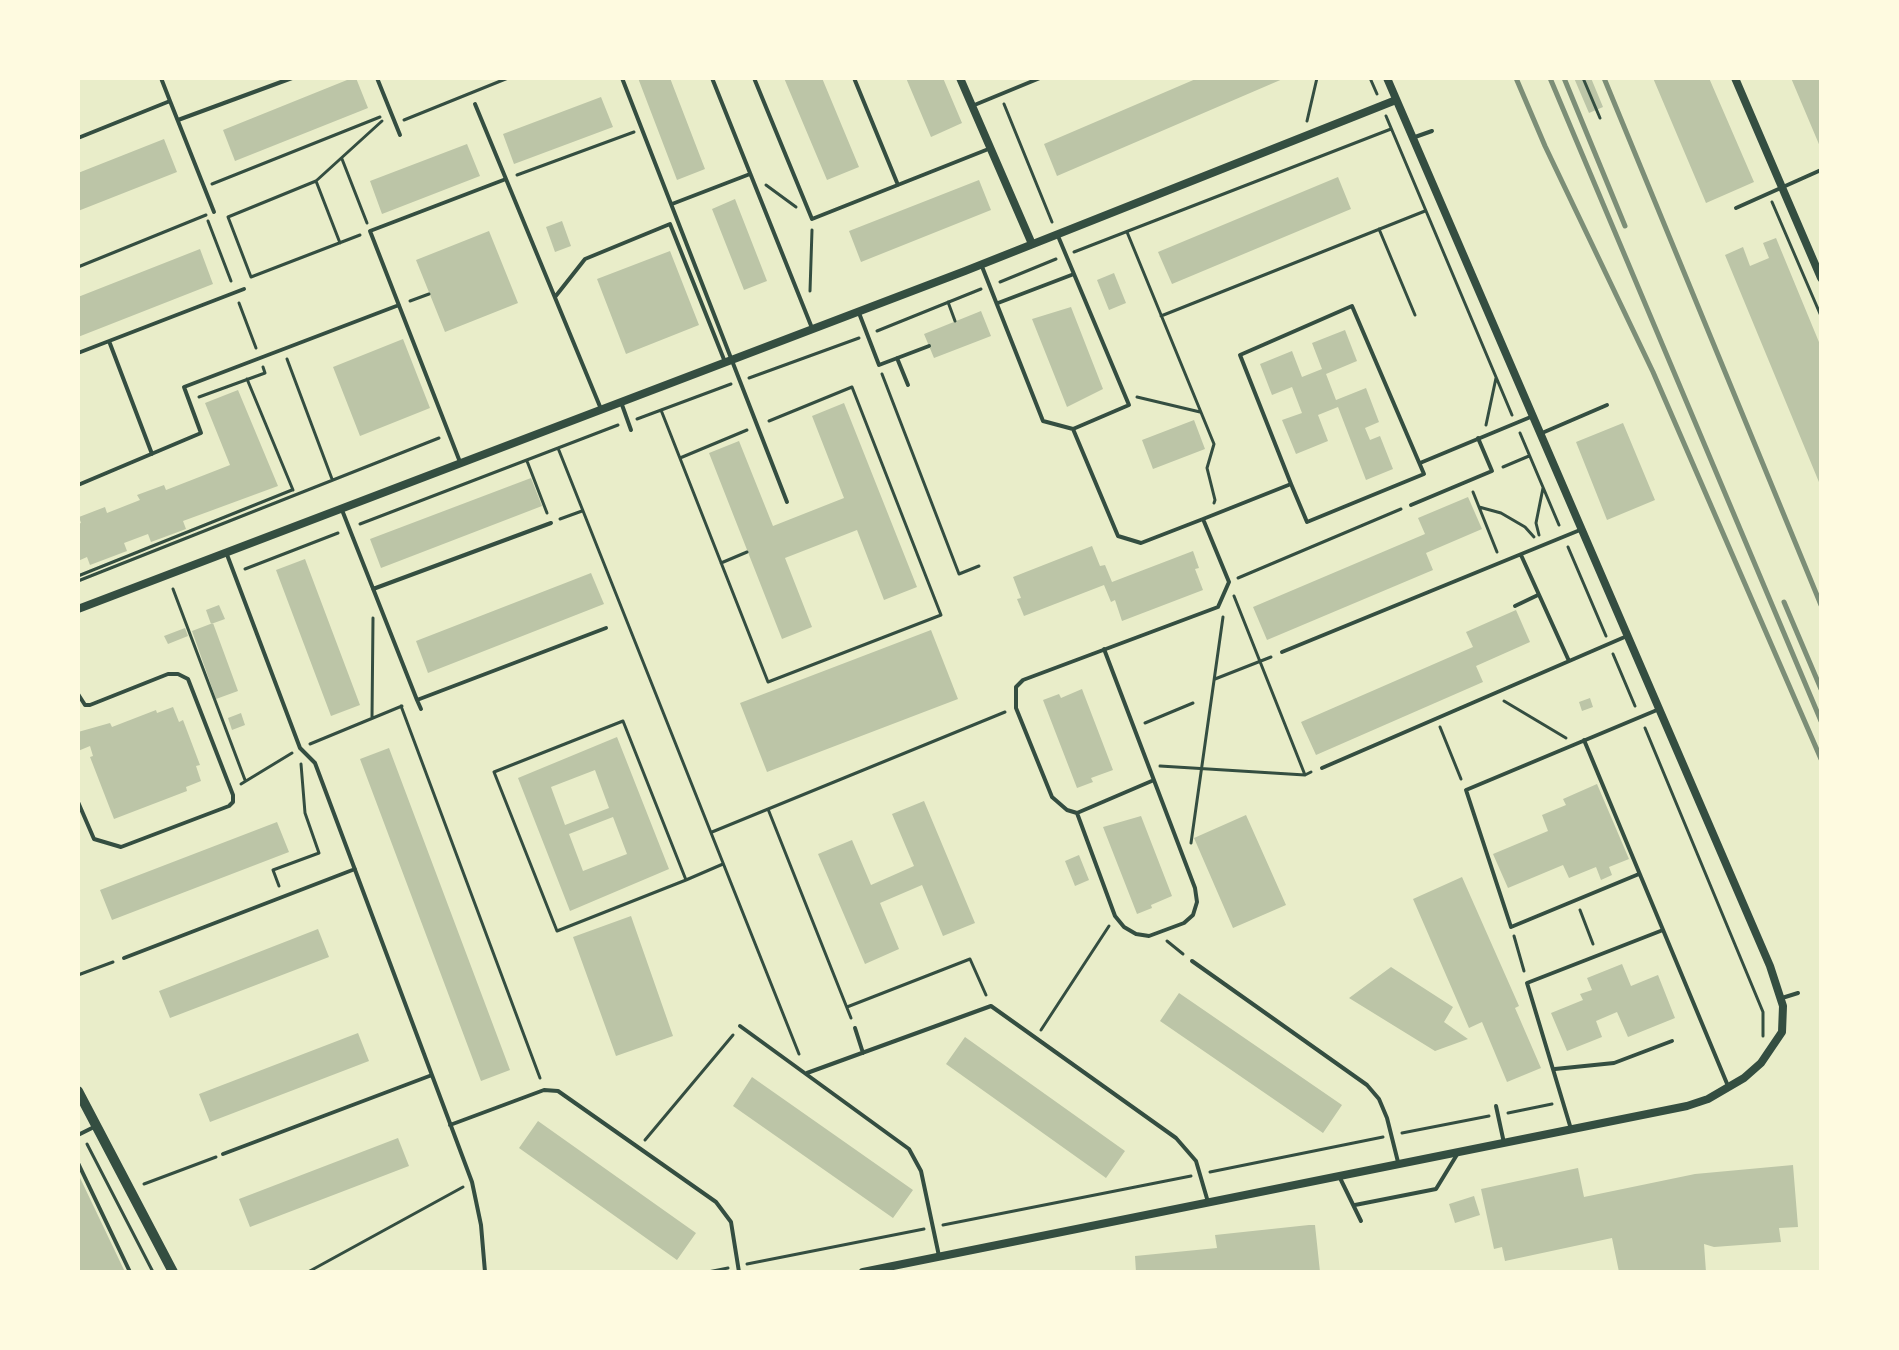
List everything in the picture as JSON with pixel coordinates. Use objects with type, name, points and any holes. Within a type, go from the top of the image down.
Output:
[{"type":"street","points":[[960,78],[1032,244]]},
{"type":"street","points":[[863,1272],[1687,1106],[1729,1088],[1761,1063],[1782,1032],[1781,999],[1770,966],[1387,78]]},
{"type":"street","points":[[1735,78],[1821,278]]},
{"type":"street","points":[[78,609],[813,329],[1032,244],[1055,230],[1396,100]]},
{"type":"street","points":[[78,1091],[173,1272]]},
{"type":"lane","points":[[161,78],[214,212]]},
{"type":"lane","points":[[178,120],[292,78]]},
{"type":"lane","points":[[377,78],[400,135]]},
{"type":"lane","points":[[622,78],[672,204],[728,360]]},
{"type":"lane","points":[[712,78],[813,329]]},
{"type":"lane","points":[[754,78],[812,219],[991,148]]},
{"type":"lane","points":[[854,78],[898,185]]},
{"type":"lane","points":[[972,106],[1040,78]]},
{"type":"lane","points":[[78,138],[170,101]]},
{"type":"lane","points":[[475,104],[601,409]]},
{"type":"lane","points":[[1413,138],[1432,131]]},
{"type":"lane","points":[[1736,208],[1821,170]]},
{"type":"lane","points":[[672,204],[750,174]]},
{"type":"lane","points":[[460,462],[370,231],[506,179]]},
{"type":"lane","points":[[555,297],[585,259],[670,224],[728,360],[741,381],[787,502]]},
{"type":"lane","points":[[981,264],[1043,421],[1073,429],[1129,405],[1055,230]]},
{"type":"lane","points":[[997,304],[1074,274]]},
{"type":"lane","points":[[78,353],[244,289]]},
{"type":"lane","points":[[78,485],[201,433],[184,387],[399,305]]},
{"type":"lane","points":[[1352,306],[1424,474],[1307,522],[1291,484],[1240,355],[1352,306]]},
{"type":"lane","points":[[858,311],[879,365],[929,346]]},
{"type":"lane","points":[[109,341],[152,454]]},
{"type":"lane","points":[[897,358],[908,385]]},
{"type":"lane","points":[[621,402],[631,430]]},
{"type":"lane","points":[[1540,434],[1607,405]]},
{"type":"lane","points":[[1420,463],[1533,416]]},
{"type":"lane","points":[[1073,429],[1118,536],[1141,543],[1291,484]]},
{"type":"lane","points":[[1411,505],[1492,471],[1478,438]]},
{"type":"lane","points":[[341,508],[421,709]]},
{"type":"lane","points":[[1154,780],[1077,813],[1067,810],[1052,797],[1016,708],[1016,687],[1023,680],[1218,607],[1229,582],[1203,519]]},
{"type":"lane","points":[[373,589],[551,523]]},
{"type":"lane","points":[[1282,652],[1582,530]]},
{"type":"lane","points":[[226,552],[300,748],[315,763],[472,1182],[481,1225],[485,1272]]},
{"type":"lane","points":[[1521,555],[1569,661]]},
{"type":"lane","points":[[1515,606],[1539,595]]},
{"type":"lane","points":[[417,700],[606,628]]},
{"type":"lane","points":[[1322,768],[1627,636]]},
{"type":"lane","points":[[1077,813],[1115,916],[1124,927],[1136,934],[1158,934],[1184,923],[1193,915],[1197,902],[1187,867],[1104,649]]},
{"type":"lane","points":[[78,694],[85,705],[90,705],[168,674],[178,674],[188,679],[233,795],[229,806],[121,847],[94,839],[78,802]]},
{"type":"lane","points":[[1639,874],[1511,927],[1466,790],[1659,709]]},
{"type":"lane","points":[[1584,740],[1729,1088]]},
{"type":"lane","points":[[124,958],[355,869]]},
{"type":"lane","points":[[1571,1130],[1527,983],[1663,930]]},
{"type":"lane","points":[[1192,961],[1367,1085],[1379,1099],[1398,1164]]},
{"type":"lane","points":[[1781,999],[1798,993]]},
{"type":"lane","points":[[807,1073],[991,1006],[1176,1138],[1189,1150],[1201,1174],[1208,1202]]},
{"type":"lane","points":[[740,1026],[909,1149],[921,1171],[939,1256]]},
{"type":"lane","points":[[855,1028],[863,1053]]},
{"type":"lane","points":[[1555,1069],[1614,1063],[1672,1041]]},
{"type":"lane","points":[[223,1154],[432,1075]]},
{"type":"lane","points":[[450,1125],[544,1090],[558,1091],[716,1202],[726,1212],[734,1234],[739,1269]]},
{"type":"lane","points":[[1496,1106],[1504,1143]]},
{"type":"lane","points":[[80,1134],[97,1125]]},
{"type":"lane","points":[[1355,1205],[1436,1189],[1459,1152]]},
{"type":"lane","points":[[78,1163],[130,1272]]},
{"type":"lane","points":[[1339,1176],[1361,1221]]},
{"type":"path","points":[[395,124],[508,78]]},
{"type":"path","points":[[1306,126],[1317,78]]},
{"type":"path","points":[[1370,78],[1763,1012],[1763,1038]]},
{"type":"path","points":[[1583,78],[1600,118]]},
{"type":"path","points":[[1000,94],[1055,230]]},
{"type":"path","points":[[251,277],[228,217],[316,181],[391,113]]},
{"type":"path","points":[[204,187],[391,113]]},
{"type":"path","points":[[506,179],[642,129]]},
{"type":"path","points":[[234,573],[558,448],[867,335],[1391,129]]},
{"type":"path","points":[[241,281],[370,231],[342,159]]},
{"type":"path","points":[[750,174],[812,219],[809,319]]},
{"type":"path","points":[[316,181],[340,243]]},
{"type":"path","points":[[1769,194],[1821,316]]},
{"type":"path","points":[[1161,316],[1426,211]]},
{"type":"path","points":[[78,267],[206,215]]},
{"type":"path","points":[[1379,229],[1415,315]]},
{"type":"path","points":[[1127,232],[1214,444],[1207,468],[1215,500],[1203,519]]},
{"type":"path","points":[[399,305],[429,294]]},
{"type":"path","points":[[948,302],[955,321]]},
{"type":"path","points":[[284,350],[332,479]]},
{"type":"path","points":[[879,365],[959,574],[979,566]]},
{"type":"path","points":[[1484,432],[1496,377]]},
{"type":"path","points":[[247,379],[293,492]]},
{"type":"path","points":[[661,410],[768,682],[941,615],[852,387],[680,458]]},
{"type":"path","points":[[1124,394],[1200,412]]},
{"type":"path","points":[[78,578],[449,434]]},
{"type":"path","points":[[558,448],[807,1073]]},
{"type":"path","points":[[1492,471],[1529,455]]},
{"type":"path","points":[[527,460],[551,523],[582,511]]},
{"type":"path","points":[[1468,481],[1501,563]]},
{"type":"path","points":[[1542,546],[1536,523],[1543,488]]},
{"type":"path","points":[[1148,765],[1305,775],[1229,582],[1411,505]]},
{"type":"path","points":[[1479,507],[1501,513],[1525,527],[1542,546]]},
{"type":"path","points":[[721,563],[747,552]]},
{"type":"path","points":[[173,589],[245,781]]},
{"type":"path","points":[[1187,867],[1224,610]]},
{"type":"path","points":[[372,718],[373,618]]},
{"type":"path","points":[[1214,680],[1282,652]]},
{"type":"path","points":[[1494,694],[1574,744]]},
{"type":"path","points":[[240,785],[300,748],[417,700]]},
{"type":"path","points":[[1134,728],[1193,703]]},
{"type":"path","points":[[401,706],[544,1090]]},
{"type":"path","points":[[710,833],[993,717]]},
{"type":"path","points":[[1436,719],[1466,790]]},
{"type":"path","points":[[686,880],[623,721],[494,772],[557,931],[686,880],[723,864]]},
{"type":"path","points":[[283,897],[273,870],[319,853],[305,813],[300,748]]},
{"type":"path","points":[[768,809],[855,1028]]},
{"type":"path","points":[[1576,900],[1597,955]]},
{"type":"path","points":[[1036,1039],[1115,916]]},
{"type":"path","points":[[1511,927],[1527,983]]},
{"type":"path","points":[[1158,934],[1192,961]]},
{"type":"path","points":[[847,1008],[970,959],[991,1006]]},
{"type":"path","points":[[78,975],[103,966]]},
{"type":"path","points":[[638,1147],[740,1026]]},
{"type":"path","points":[[708,1272],[739,1269],[933,1227],[1563,1102]]},
{"type":"path","points":[[80,1134],[153,1272]]},
{"type":"path","points":[[131,1189],[205,1161]]},
{"type":"path","points":[[308,1272],[472,1182]]},
{"type":"building","points":[[356,78],[368,108],[235,161],[223,130]]},
{"type":"building","points":[[638,78],[670,78],[705,169],[677,180]]},
{"type":"building","points":[[784,78],[822,78],[859,167],[827,180]]},
{"type":"building","points":[[906,78],[943,78],[962,123],[931,137]]},
{"type":"building","points":[[1198,78],[1285,78],[1057,176],[1044,144]]},
{"type":"building","points":[[1574,78],[1591,78],[1603,107],[1589,113]]},
{"type":"building","points":[[1653,78],[1709,78],[1754,182],[1706,203]]},
{"type":"building","points":[[1791,78],[1821,78],[1821,149]]},
{"type":"building","points":[[601,97],[613,127],[514,164],[503,134]]},
{"type":"building","points":[[164,139],[177,172],[78,211],[78,173]]},
{"type":"building","points":[[467,144],[480,176],[382,214],[370,181]]},
{"type":"building","points":[[1338,177],[1351,209],[1172,284],[1158,252]]},
{"type":"building","points":[[979,180],[991,210],[861,262],[849,231]]},
{"type":"building","points":[[735,199],[767,281],[744,290],[712,209]]},
{"type":"building","points":[[562,221],[571,246],[555,252],[546,227]]},
{"type":"building","points":[[489,231],[518,303],[445,332],[416,260]]},
{"type":"building","points":[[1776,238],[1821,347],[1821,487],[1725,255],[1743,247],[1750,266],[1769,258],[1763,243]]},
{"type":"building","points":[[200,249],[213,284],[78,337],[78,297]]},
{"type":"building","points":[[670,251],[699,325],[626,354],[597,279]]},
{"type":"building","points":[[1114,273],[1126,303],[1109,310],[1097,280]]},
{"type":"building","points":[[1071,307],[1103,389],[1067,407],[1032,319]]},
{"type":"building","points":[[981,311],[991,336],[934,358],[924,334]]},
{"type":"building","points":[[1345,330],[1357,361],[1326,374],[1336,400],[1366,388],[1379,422],[1365,428],[1370,440],[1380,436],[1393,469],[1366,480],[1338,407],[1318,415],[1328,441],[1296,454],[1282,420],[1302,413],[1292,387],[1272,395],[1260,364],[1292,351],[1302,377],[1322,369],[1312,343]]},
{"type":"building","points":[[403,339],[430,408],[360,436],[333,367]]},
{"type":"building","points":[[238,390],[278,486],[183,521],[186,529],[151,542],[148,534],[124,543],[127,551],[90,565],[87,557],[78,561],[79,517],[105,507],[107,513],[140,500],[137,495],[164,485],[166,490],[230,465],[205,403]]},
{"type":"building","points":[[844,403],[917,587],[884,600],[857,530],[785,558],[812,627],[782,639],[709,453],[739,441],[773,526],[844,498],[812,416]]},
{"type":"building","points":[[1194,420],[1205,449],[1153,469],[1142,440]]},
{"type":"building","points":[[1623,423],[1655,500],[1607,520],[1576,442]]},
{"type":"building","points":[[531,478],[542,506],[381,568],[370,539]]},
{"type":"building","points":[[1468,497],[1482,529],[1426,553],[1433,570],[1267,640],[1253,607],[1425,534],[1418,518]]},
{"type":"building","points":[[1092,546],[1100,566],[1105,565],[1112,582],[1193,551],[1199,568],[1195,569],[1203,590],[1122,621],[1115,600],[1111,602],[1104,585],[1024,616],[1013,577]]},
{"type":"building","points":[[305,559],[360,705],[331,716],[276,570]]},
{"type":"building","points":[[591,573],[604,604],[428,673],[416,641]]},
{"type":"building","points":[[219,605],[225,619],[211,624],[206,610]]},
{"type":"building","points":[[1516,610],[1530,642],[1476,666],[1483,682],[1316,755],[1301,722],[1473,647],[1466,632]]},
{"type":"building","points":[[213,623],[238,691],[216,699],[192,631]]},
{"type":"building","points":[[185,628],[188,636],[168,644],[164,636]]},
{"type":"building","points":[[931,630],[958,699],[767,772],[740,703]]},
{"type":"building","points":[[1082,689],[1113,770],[1091,778],[1093,782],[1077,788],[1043,700],[1059,694],[1061,698]]},
{"type":"building","points":[[1590,698],[1593,707],[1582,711],[1579,702]]},
{"type":"building","points":[[173,707],[179,722],[183,720],[200,765],[196,766],[201,781],[186,787],[187,791],[114,819],[90,757],[93,756],[90,746],[78,751],[78,732],[110,723],[112,727],[156,710],[157,713]]},
{"type":"building","points":[[241,713],[245,725],[232,730],[228,718]]},
{"type":"building","points":[[617,737],[669,869],[570,911],[518,778]],"holes":[[[595,770],[609,808],[565,825],[551,787]],[[613,817],[627,854],[583,871],[569,834]]]},
{"type":"building","points":[[389,748],[510,1070],[481,1081],[360,759]]},
{"type":"building","points":[[1597,784],[1629,859],[1609,867],[1612,875],[1601,880],[1596,867],[1569,878],[1563,865],[1508,888],[1493,854],[1548,831],[1542,815],[1566,805],[1563,799]]},
{"type":"building","points":[[924,801],[975,923],[943,936],[922,885],[880,903],[899,949],[865,964],[818,854],[852,840],[871,885],[914,866],[892,814]]},
{"type":"building","points":[[1246,815],[1286,905],[1233,928],[1194,838]]},
{"type":"building","points":[[1141,816],[1172,896],[1137,914],[1103,827]]},
{"type":"building","points":[[277,822],[289,852],[112,920],[100,890]]},
{"type":"building","points":[[1079,855],[1089,880],[1075,886],[1065,861]]},
{"type":"building","points":[[1462,877],[1519,1006],[1515,1008],[1541,1068],[1507,1082],[1482,1022],[1469,1028],[1413,899]]},
{"type":"building","points":[[631,916],[673,1036],[616,1056],[573,937]]},
{"type":"building","points":[[318,929],[329,957],[170,1018],[159,991]]},
{"type":"building","points":[[1622,964],[1631,986],[1658,975],[1675,1018],[1628,1037],[1617,1012],[1596,1021],[1602,1037],[1567,1051],[1551,1013],[1583,1000],[1580,994],[1592,990],[1587,978]]},
{"type":"building","points":[[1391,967],[1453,1007],[1444,1022],[1468,1039],[1435,1051],[1349,998]]},
{"type":"building","points":[[1179,993],[1342,1105],[1323,1133],[1160,1021]]},
{"type":"building","points":[[358,1033],[369,1061],[210,1122],[199,1094]]},
{"type":"building","points":[[965,1037],[1125,1151],[1106,1178],[946,1064]]},
{"type":"building","points":[[752,1077],[913,1190],[893,1218],[733,1106]]},
{"type":"building","points":[[538,1121],[696,1233],[677,1260],[519,1148]]},
{"type":"building","points":[[398,1138],[409,1166],[250,1227],[239,1199]]},
{"type":"building","points":[[1793,1165],[1798,1227],[1779,1228],[1781,1242],[1714,1247],[1704,1244],[1706,1272],[1619,1272],[1612,1238],[1505,1261],[1502,1247],[1494,1249],[1481,1189],[1578,1168],[1584,1197],[1695,1174]]},
{"type":"building","points":[[78,1174],[82,1182],[125,1272],[78,1272]]},
{"type":"building","points":[[1474,1196],[1480,1215],[1455,1223],[1449,1204]]},
{"type":"building","points":[[1315,1225],[1320,1272],[1136,1272],[1135,1256],[1217,1248],[1215,1235]]},
{"type":"railway","points":[[1516,78],[1545,146],[1653,372],[1821,759]]},
{"type":"railway","points":[[1550,78],[1821,721]]},
{"type":"railway","points":[[1564,78],[1625,226]]},
{"type":"railway","points":[[1604,78],[1821,605]]},
{"type":"railway","points":[[1784,602],[1821,689]]}]
